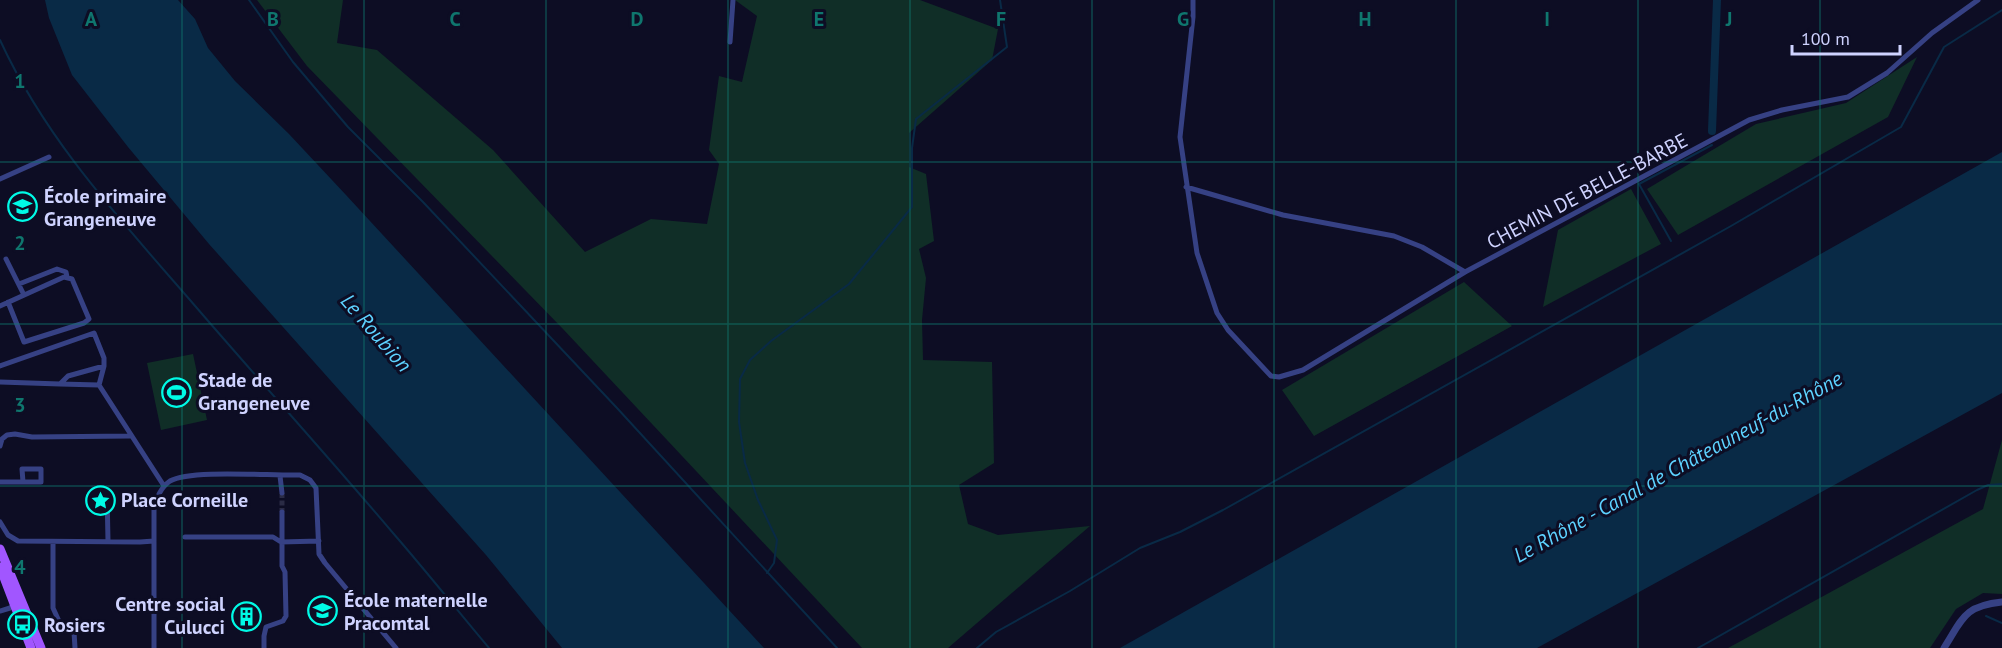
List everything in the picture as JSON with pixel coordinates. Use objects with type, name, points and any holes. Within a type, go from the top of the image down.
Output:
[{"type":"main road","points":[[0,549],[40,647]]},
{"type":"main road","points":[[0,567],[15,603],[40,647]]},
{"type":"street","points":[[730,42],[733,0]]},
{"type":"street","points":[[1193,0],[1193,17],[1180,122],[1186,187],[1282,215],[1394,236],[1422,247],[1465,273]]},
{"type":"street","name":"CHEMIN DE BELLE-BARBE","points":[[1186,187],[1197,253],[1217,313],[1228,330],[1271,376],[1279,377],[1304,370],[1465,273],[1749,120],[1782,110],[1848,97],[1887,73],[1932,33],[1978,0]]},
{"type":"street","points":[[0,178],[48,157]]},
{"type":"street","points":[[6,259],[24,295]]},
{"type":"street","points":[[8,302],[24,342],[84,323],[89,319],[72,279],[67,277],[66,272],[57,269],[19,284]]},
{"type":"street","points":[[0,306],[67,277]]},
{"type":"street","points":[[0,366],[94,333],[104,358],[99,385],[164,486]]},
{"type":"street","points":[[60,384],[68,376],[104,366]]},
{"type":"street","points":[[0,382],[99,385]]},
{"type":"street","points":[[0,446],[2,439],[7,435],[15,434],[130,436]]},
{"type":"street","points":[[154,648],[154,508],[157,496],[164,486],[183,476],[300,475],[310,480],[316,488],[320,554],[396,648]]},
{"type":"street","points":[[280,476],[282,493]]},
{"type":"street","points":[[0,482],[23,482]]},
{"type":"street","points":[[108,509],[108,542]]},
{"type":"street","points":[[264,648],[266,627],[283,621],[286,616],[285,572],[282,566],[281,542],[282,512]]},
{"type":"street","points":[[0,522],[13,540],[154,541]]},
{"type":"street","points":[[185,537],[273,537],[281,542],[319,541]]},
{"type":"street","points":[[53,542],[53,608],[63,630],[74,632],[75,648]]},
{"type":"street","points":[[1944,648],[1964,617],[1973,608],[2002,602]]},
{"type":"street","points":[[0,611],[10,608],[15,603]]},
{"type":"green space","points":[[257,0],[343,0],[337,43],[377,50],[493,150],[585,252],[651,219],[707,224],[719,164],[709,150],[719,76],[742,82],[757,16],[735,0],[920,0],[998,29],[992,60],[909,133],[909,167],[926,174],[934,241],[919,249],[926,278],[922,320],[923,360],[992,362],[994,463],[959,485],[968,524],[998,535],[1090,526],[948,648],[862,648],[563,329],[307,66]]},
{"type":"green space","points":[[1917,57],[1888,117],[1678,235],[1647,189],[1756,124],[1846,103]]},
{"type":"green space","points":[[1631,189],[1661,244],[1543,307],[1558,230]]},
{"type":"green space","points":[[1464,282],[1512,326],[1314,436],[1282,390]]},
{"type":"green space","name":"Stade de Grangeneuve","points":[[193,354],[207,420],[161,430],[147,363]]},
{"type":"green space","points":[[2002,440],[2002,594],[1983,593],[1956,609],[1930,648],[1728,648],[1983,509]]},
{"type":"water","name":"Le Roubion","points":[[45,0],[178,0],[195,19],[208,48],[235,81],[346,195],[764,648],[562,648],[486,555],[209,244],[128,147],[72,75],[49,18]]},
{"type":"water","name":"Le Rhône - Canal de Châteauneuf-du-Rhône","points":[[2002,152],[2002,393],[1537,648],[1120,648]]},
{"type":"waterway","points":[[249,0],[293,62],[348,127],[423,202],[617,408],[837,648]]},
{"type":"waterway","points":[[767,573],[774,563],[777,540],[758,500],[745,463],[739,422],[740,379],[750,360],[771,341],[849,284],[912,207],[912,148],[916,119],[1007,47],[1000,0]]},
{"type":"waterway","points":[[1712,131],[1717,0]]},
{"type":"waterway","points":[[977,648],[996,632],[1070,591],[1140,548],[1180,532],[1223,510],[1731,226],[1901,127],[1944,47],[2002,10]]},
{"type":"waterway","points":[[0,40],[18,77],[39,111],[86,177],[489,648]]},
{"type":"waterway","points":[[1671,241],[1639,184],[1712,145]]},
{"type":"waterway","points":[[1698,648],[1977,490],[1988,485],[2002,484]]},
{"type":"waterway","points":[[1986,616],[2002,623]]},
{"type":"tunnel","points":[[282,493],[282,512]]},
{"type":"place","name":"École primaire Grangeneuve","points":[[23,207]]},
{"type":"place","name":"Stade de Grangeneuve","points":[[177,392]]},
{"type":"place","name":"Place Corneille","points":[[100,500]]},
{"type":"place","name":"École maternelle Pracomtal","points":[[323,611]]},
{"type":"place","name":"Centre social Culucci","points":[[246,616]]},
{"type":"place","name":"Rosiers","points":[[23,625]]}]
